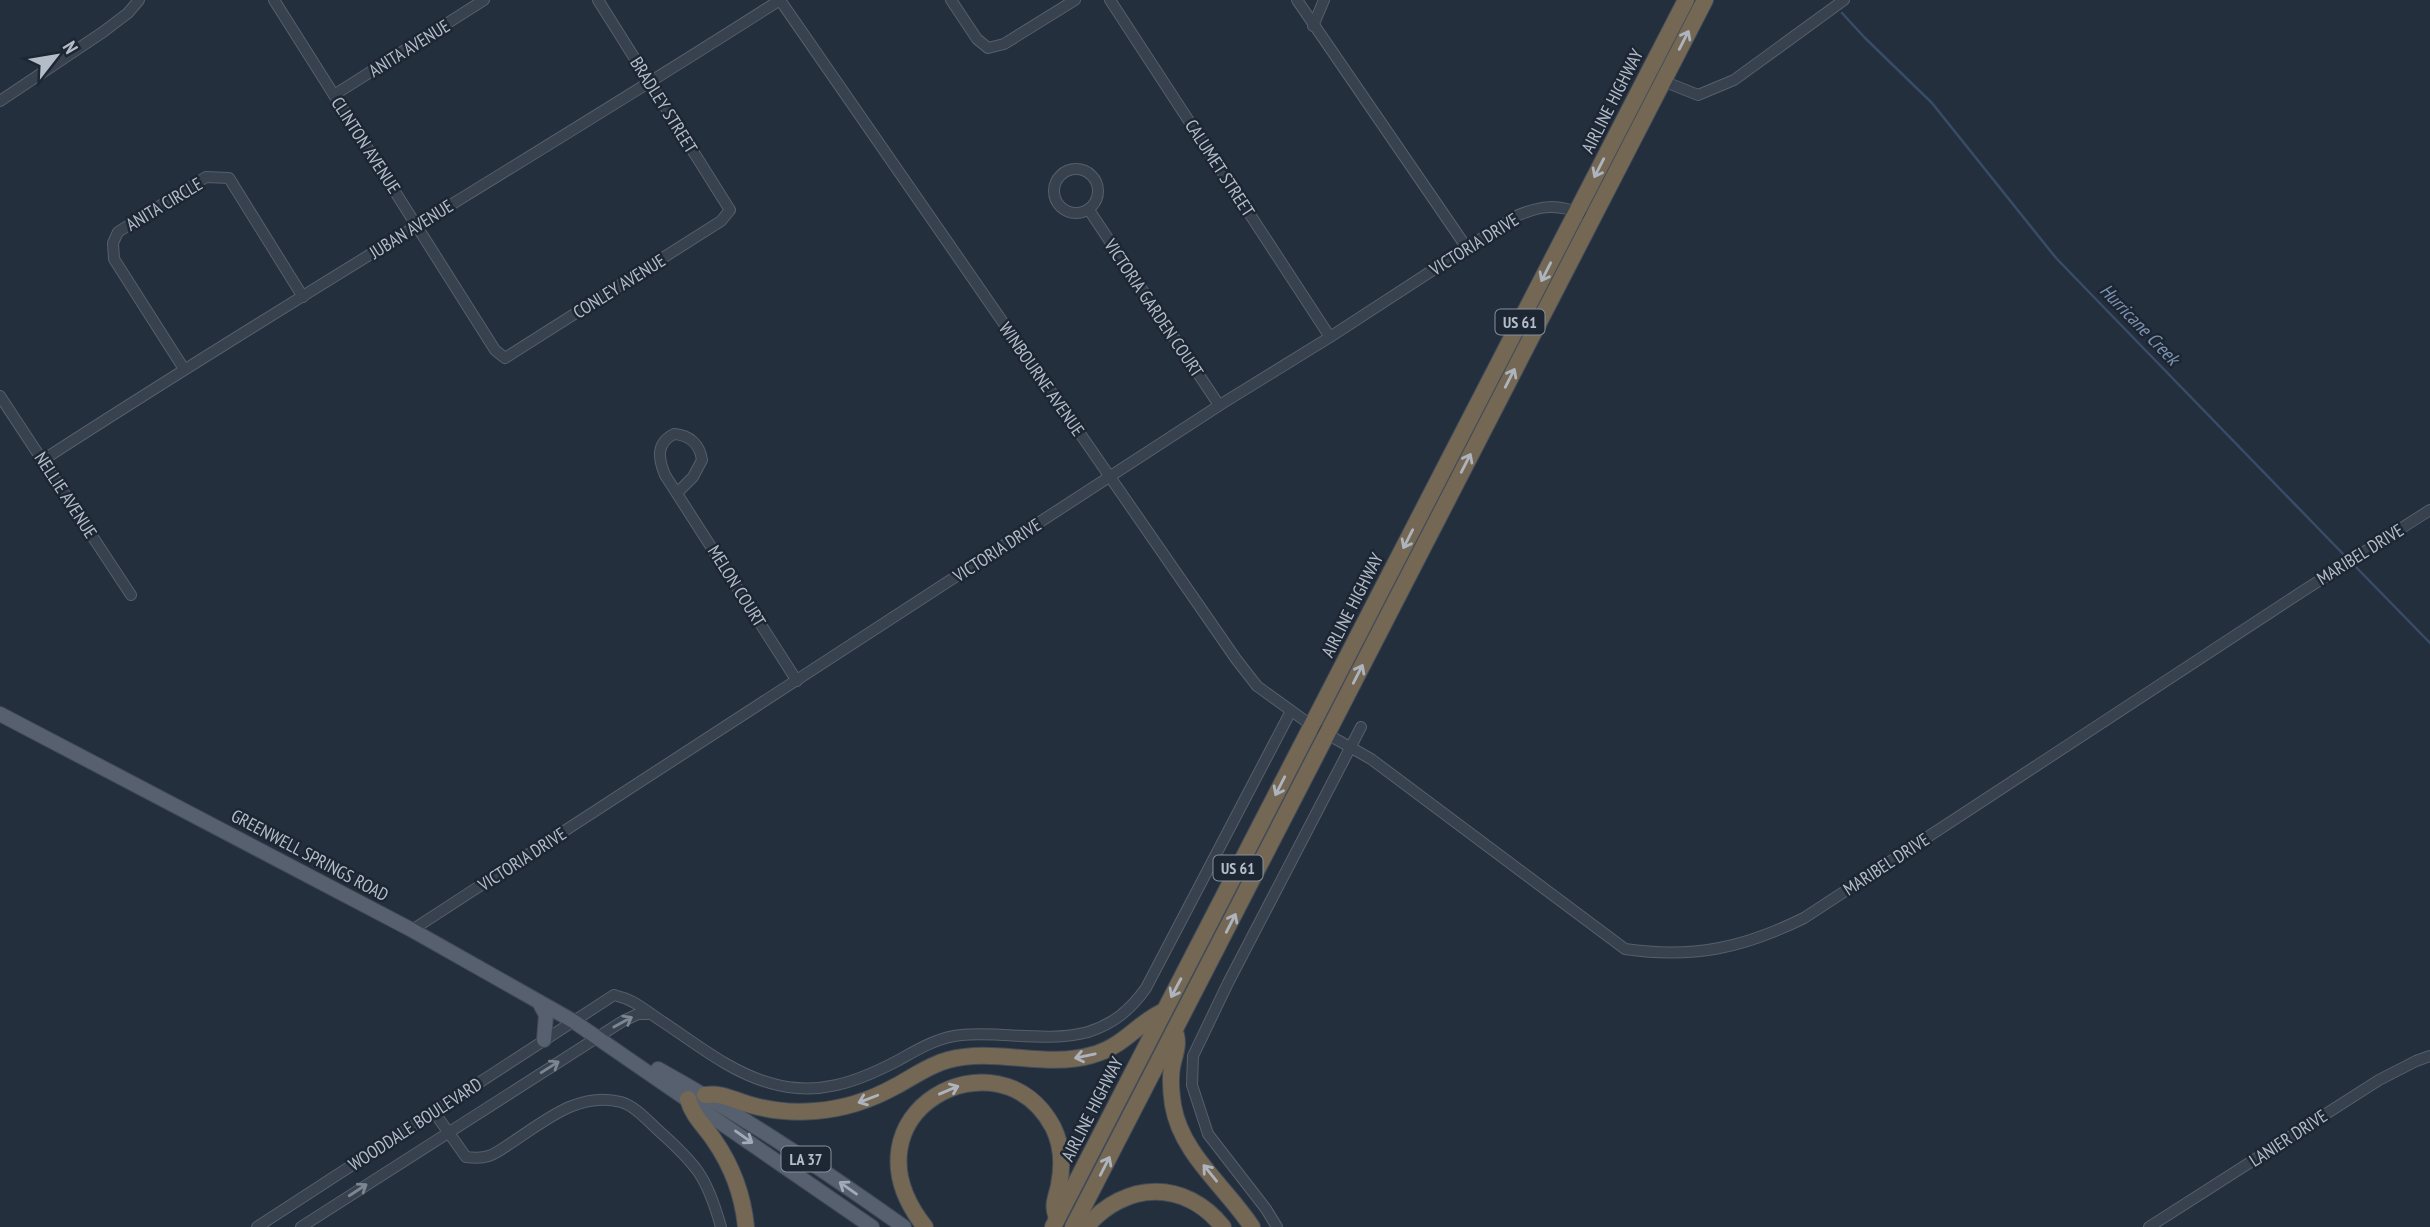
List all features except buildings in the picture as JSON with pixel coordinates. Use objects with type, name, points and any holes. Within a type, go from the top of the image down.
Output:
[{"type":"highway","name":"AIRLINE HIGHWAY","points":[[1073,1227],[1328,735],[1447,483],[1584,216],[1650,69],[1686,0]]},
{"type":"highway","name":"AIRLINE HIGHWAY","points":[[1584,216],[1663,81],[1705,0]]},
{"type":"highway","points":[[1650,69],[1663,81]]},
{"type":"highway","name":"AIRLINE HIGHWAY","points":[[1055,1223],[1311,725],[1447,483]]},
{"type":"highway","points":[[705,1095],[718,1093],[752,1105],[781,1111],[838,1108],[875,1096],[934,1065],[955,1058],[979,1056],[1062,1059],[1092,1055],[1122,1042],[1150,1017],[1164,1011]]},
{"type":"highway","points":[[1175,1030],[1179,1043],[1172,1065],[1171,1086],[1178,1123],[1194,1153],[1252,1227]]},
{"type":"highway","points":[[925,1227],[909,1204],[901,1185],[898,1163],[903,1137],[910,1122],[928,1101],[944,1091],[970,1083],[988,1083],[1013,1090],[1033,1102],[1049,1120],[1058,1139],[1062,1159],[1053,1207],[1055,1223]]},
{"type":"highway","points":[[688,1099],[692,1114],[713,1139],[731,1169],[741,1198],[746,1227]]},
{"type":"highway","points":[[1086,1227],[1117,1200],[1139,1193],[1159,1191],[1190,1199],[1206,1209],[1223,1227]]},
{"type":"main road","name":"GREENWELL SPRINGS ROAD","points":[[0,714],[412,930],[573,1021],[872,1227]]},
{"type":"main road","points":[[539,1002],[546,1015],[544,1040]]},
{"type":"main road","name":"GREENWELL SPRINGS ROAD","points":[[598,1037],[705,1095],[820,1168],[904,1227]]},
{"type":"street","points":[[0,101],[103,32],[128,13],[139,0]]},
{"type":"street","name":"CLINTON AVENUE","points":[[274,0],[495,351],[505,358]]},
{"type":"street","name":"ANITA AVENUE","points":[[334,95],[484,0]]},
{"type":"street","name":"BRADLEY STREET","points":[[598,0],[730,210]]},
{"type":"street","name":"JUBAN AVENUE","points":[[43,460],[184,369],[650,83],[780,0]]},
{"type":"street","name":"WINBOURNE AVENUE","points":[[780,0],[1236,659],[1257,686],[1328,735]]},
{"type":"street","points":[[951,0],[977,39],[988,48],[1004,44],[1075,0]]},
{"type":"street","name":"CALUMET STREET","points":[[1110,0],[1330,337]]},
{"type":"street","points":[[1297,0],[1467,248]]},
{"type":"street","points":[[1313,26],[1324,0]]},
{"type":"street","points":[[1663,81],[1698,95],[1734,80],[1844,0]]},
{"type":"street","points":[[1081,169],[1095,179],[1098,196],[1095,204],[1088,210],[1072,214],[1057,204],[1054,187],[1064,172],[1081,169]]},
{"type":"street","name":"ANITA CIRCLE","points":[[184,369],[114,259],[113,243],[118,232],[206,177],[229,178],[303,297]]},
{"type":"street","name":"VICTORIA DRIVE","points":[[412,930],[1219,405],[1330,337],[1516,216],[1537,207],[1556,205],[1584,216]]},
{"type":"street","name":"CONLEY AVENUE","points":[[505,358],[721,220],[730,210]]},
{"type":"street","name":"VICTORIA GARDEN COURT","points":[[1088,210],[1219,405]]},
{"type":"street","name":"NELLIE AVENUE","points":[[0,396],[131,595]]},
{"type":"street","name":"MELON COURT","points":[[677,493],[700,468],[702,460],[695,443],[689,438],[674,434],[659,449],[665,475],[797,681]]},
{"type":"street","name":"MARIBEL DRIVE","points":[[1328,735],[1371,759],[1625,949],[1651,953],[1707,951],[1736,946],[1772,934],[1804,918],[2430,510]]},
{"type":"street","points":[[651,1014],[730,1067],[771,1084],[804,1088],[831,1087],[861,1079],[927,1044],[960,1035],[1060,1037],[1089,1031],[1112,1022],[1132,1008],[1146,988],[1291,711]]},
{"type":"street","points":[[1277,1227],[1208,1134],[1192,1085],[1194,1056],[1228,983],[1361,727]]},
{"type":"street","name":"WOODDALE BOULEVARD","points":[[257,1227],[614,995],[632,999],[651,1014]]},
{"type":"street","name":"WOODDALE BOULEVARD","points":[[301,1227],[598,1037],[638,1014],[651,1014]]},
{"type":"street","name":"LANIER DRIVE","points":[[2149,1227],[2379,1080],[2430,1056]]},
{"type":"street","points":[[434,1112],[466,1157],[483,1159],[569,1106],[595,1100],[622,1102],[640,1113],[693,1161],[712,1194],[721,1227]]},
{"type":"waterway","name":"Hurricane Creek","points":[[1842,13],[1932,103],[2056,258],[2347,558]]},
{"type":"waterway","name":"Hurricane Creek","points":[[2352,563],[2430,643]]}]
